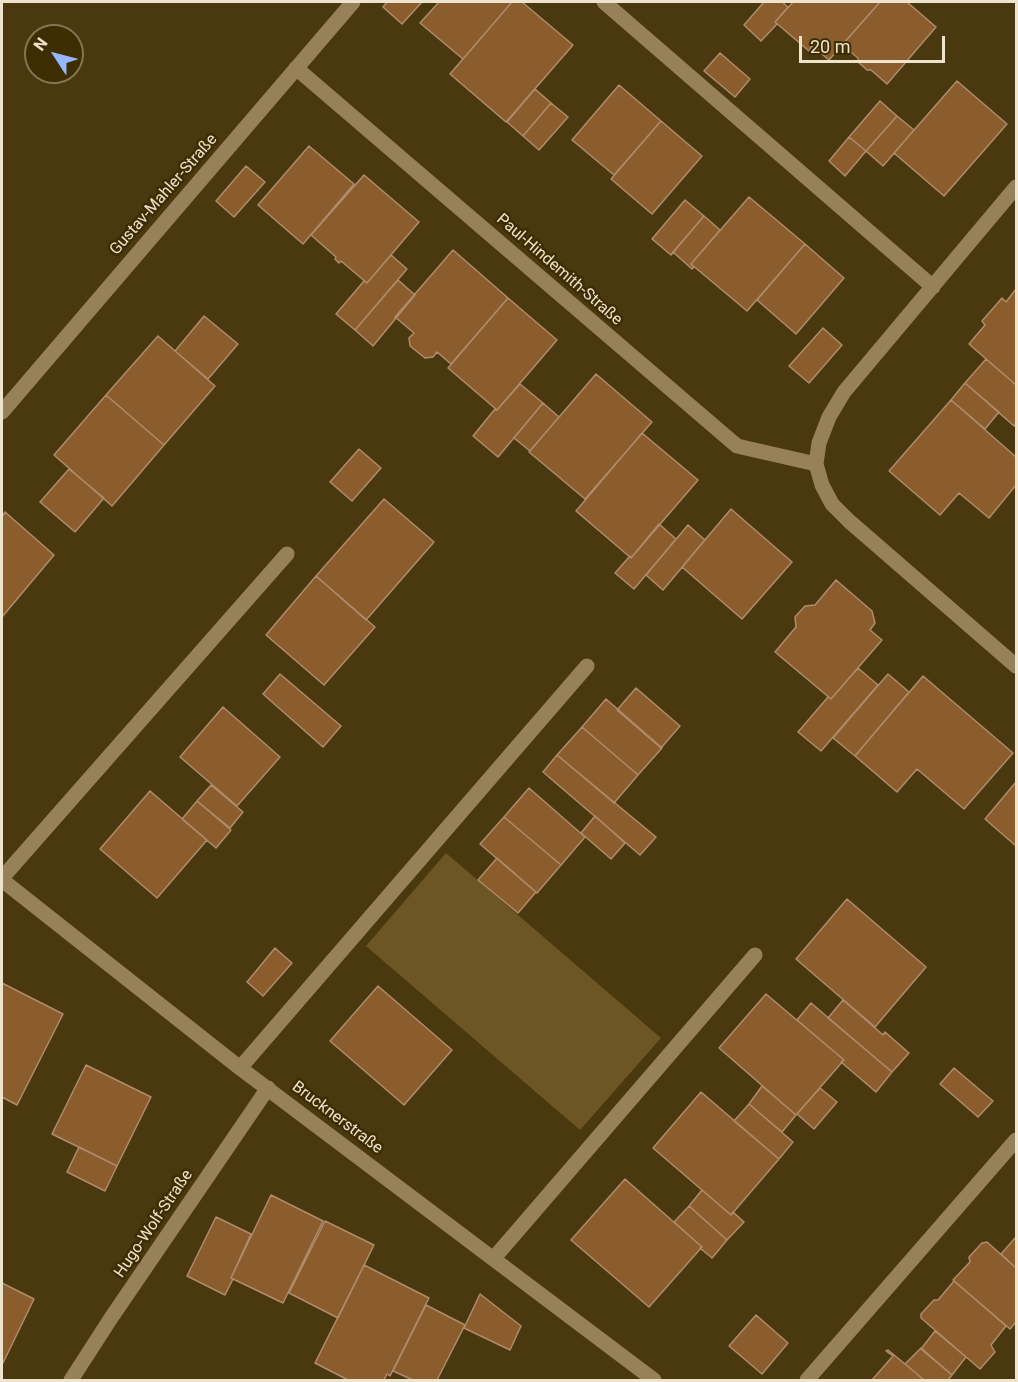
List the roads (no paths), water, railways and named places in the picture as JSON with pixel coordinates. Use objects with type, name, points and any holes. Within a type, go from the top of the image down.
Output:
[{"type":"street","name":"Gustav-Mahler-Straße","points":[[2,412],[353,2]]},
{"type":"street","points":[[604,2],[933,287]]},
{"type":"street","name":"Paul-Hindemith-Straße","points":[[296,68],[737,446],[816,464]]},
{"type":"street","points":[[1017,187],[844,392],[829,417],[819,443],[816,464],[822,485],[832,504],[1017,666]]},
{"type":"street","points":[[2,879],[287,554]]},
{"type":"street","points":[[240,1068],[587,666]]},
{"type":"street","name":"Brucknerstraße","points":[[2,879],[240,1068],[654,1380]]},
{"type":"street","points":[[494,1258],[754,955]]},
{"type":"street","name":"Hugo-Wolf-Straße","points":[[71,1380],[268,1088]]},
{"type":"street","points":[[807,1380],[1017,1140]]}]
